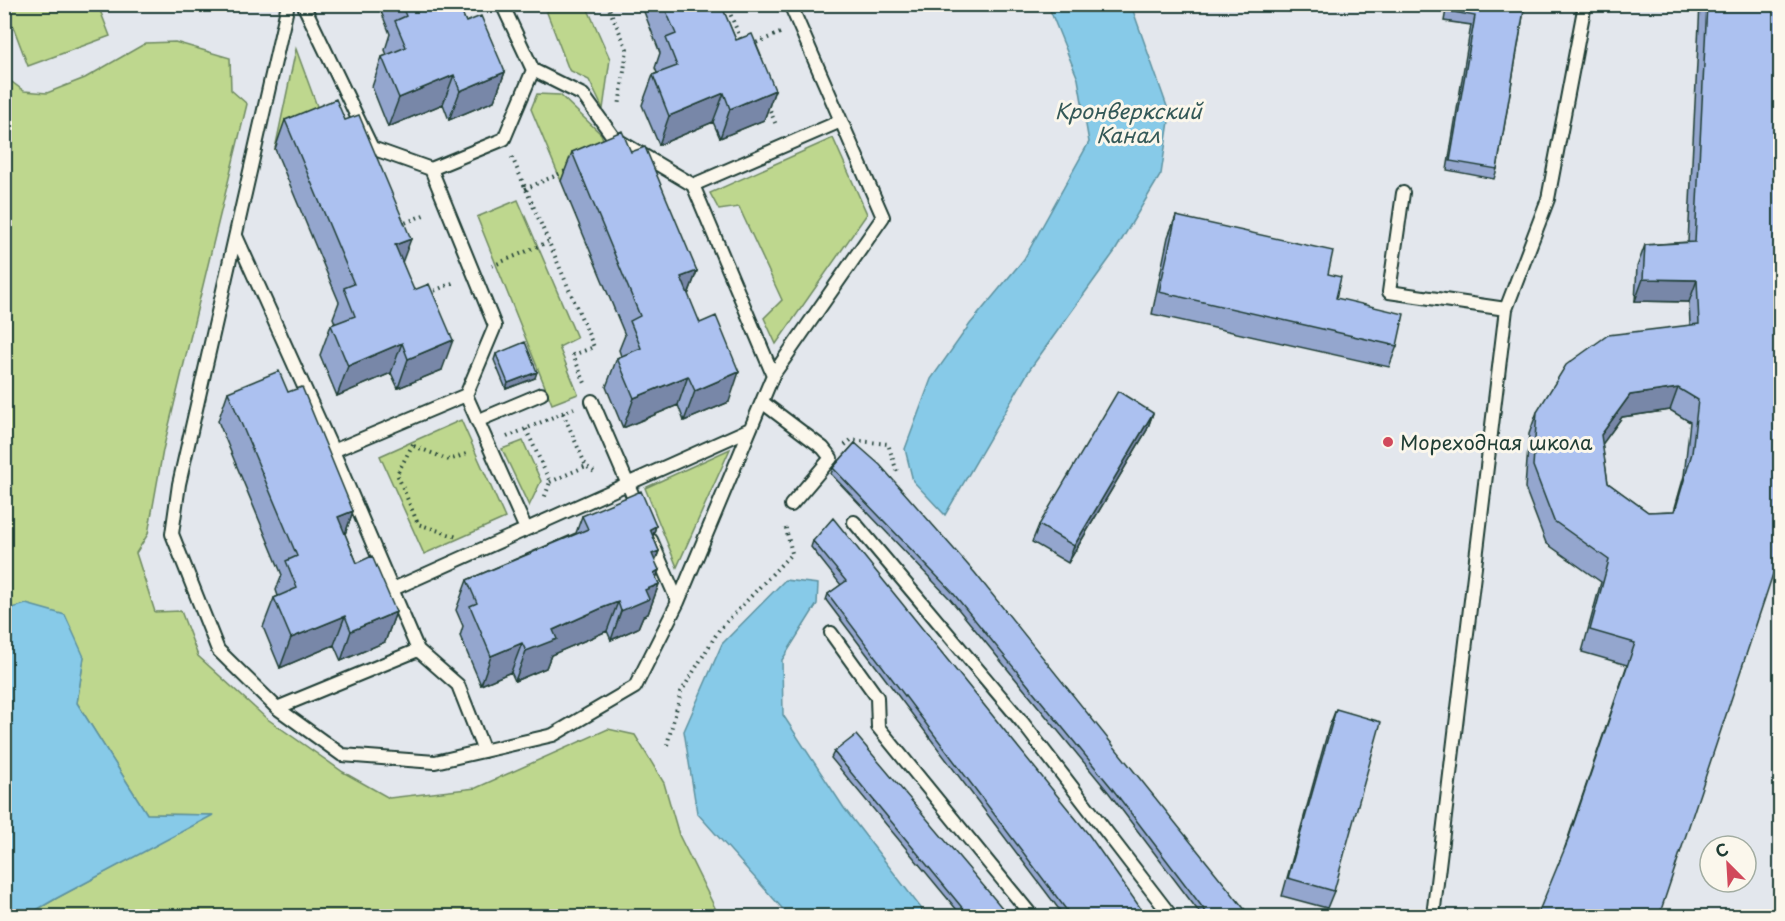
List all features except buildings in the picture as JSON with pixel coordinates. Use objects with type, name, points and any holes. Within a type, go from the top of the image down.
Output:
[{"type":"lane","points":[[288,4],[178,484],[172,534],[218,650],[277,708],[342,754],[435,762],[553,735],[635,687],[678,602],[773,375],[883,217],[790,4]]},
{"type":"lane","points":[[303,4],[372,148],[431,169],[504,139],[533,70]]},
{"type":"lane","points":[[502,4],[533,70],[583,95],[614,138],[693,185],[773,375]]},
{"type":"lane","points":[[1433,916],[1506,309],[1548,199],[1585,4]]},
{"type":"lane","points":[[693,185],[841,121]]},
{"type":"lane","points":[[333,451],[466,395],[495,326],[431,169]]},
{"type":"lane","points":[[1403,192],[1389,292],[1506,309]]},
{"type":"lane","points":[[236,236],[333,451],[418,650],[458,685],[484,751]]},
{"type":"lane","points":[[477,421],[542,394]]},
{"type":"lane","points":[[466,395],[530,527]]},
{"type":"lane","points":[[591,401],[622,486],[678,602]]},
{"type":"lane","points":[[762,402],[823,448],[831,458],[791,505]]},
{"type":"lane","points":[[393,589],[750,429]]},
{"type":"lane","points":[[854,522],[1023,722],[1171,916]]},
{"type":"lane","points":[[831,633],[877,697],[878,727],[1032,916]]},
{"type":"lane","points":[[277,708],[418,650]]},
{"type":"path","points":[[607,4],[627,49],[614,138]]},
{"type":"path","points":[[726,4],[744,48],[799,25]]},
{"type":"path","points":[[767,102],[785,146]]},
{"type":"path","points":[[504,139],[594,347],[573,355],[591,401]]},
{"type":"path","points":[[525,189],[575,167]]},
{"type":"path","points":[[395,227],[446,205]]},
{"type":"path","points":[[419,297],[548,242]]},
{"type":"path","points":[[563,413],[586,466],[622,486]]},
{"type":"path","points":[[403,422],[414,446],[397,474],[418,524],[456,535],[465,556]]},
{"type":"path","points":[[526,429],[550,482]]},
{"type":"path","points":[[831,458],[851,440],[888,444],[897,472]]},
{"type":"path","points":[[530,527],[550,482],[586,466]]},
{"type":"path","points":[[668,745],[681,692],[719,630],[792,553],[784,521],[791,505]]},
{"type":"green space","points":[[559,4],[586,5],[610,59],[603,109],[589,80],[569,70],[546,10]]},
{"type":"green space","points":[[5,5],[98,5],[110,36],[28,66]]},
{"type":"green space","points":[[175,42],[230,58],[231,90],[247,104],[163,450],[148,534],[136,553],[155,612],[181,611],[198,656],[266,718],[343,772],[389,798],[476,788],[608,729],[635,735],[664,783],[679,835],[719,916],[26,916],[211,815],[147,814],[77,703],[84,657],[26,604],[5,610],[5,77],[24,91],[47,93],[85,78],[146,43]]},
{"type":"green space","points":[[296,49],[325,128],[275,149]]},
{"type":"green space","points":[[537,94],[560,95],[601,134],[611,160],[561,181],[531,109]]},
{"type":"green space","points":[[833,138],[867,214],[776,344],[764,318],[782,300],[739,207],[719,210],[710,193]]},
{"type":"green space","points":[[518,200],[577,338],[559,347],[578,394],[552,404],[477,217]]},
{"type":"green space","points":[[461,420],[505,518],[424,554],[380,456]]},
{"type":"green space","points":[[523,441],[541,481],[529,506],[502,449]]},
{"type":"green space","points":[[730,449],[677,567],[645,488]]},
{"type":"water","name":"Кронверкский Канал","points":[[1048,5],[1131,5],[1170,115],[1161,174],[1115,251],[1030,369],[945,515],[913,481],[905,449],[931,379],[970,324],[1024,259],[1089,142],[1078,79]]},
{"type":"water","points":[[785,580],[818,584],[817,604],[782,660],[783,715],[844,808],[927,916],[789,916],[697,813],[684,731],[722,644]]},
{"type":"water","points":[[26,604],[65,615],[84,657],[77,703],[147,814],[213,815],[26,916],[5,916],[5,610]]},
{"type":"place","name":"Мореходная школа","points":[[1388,442]]}]
